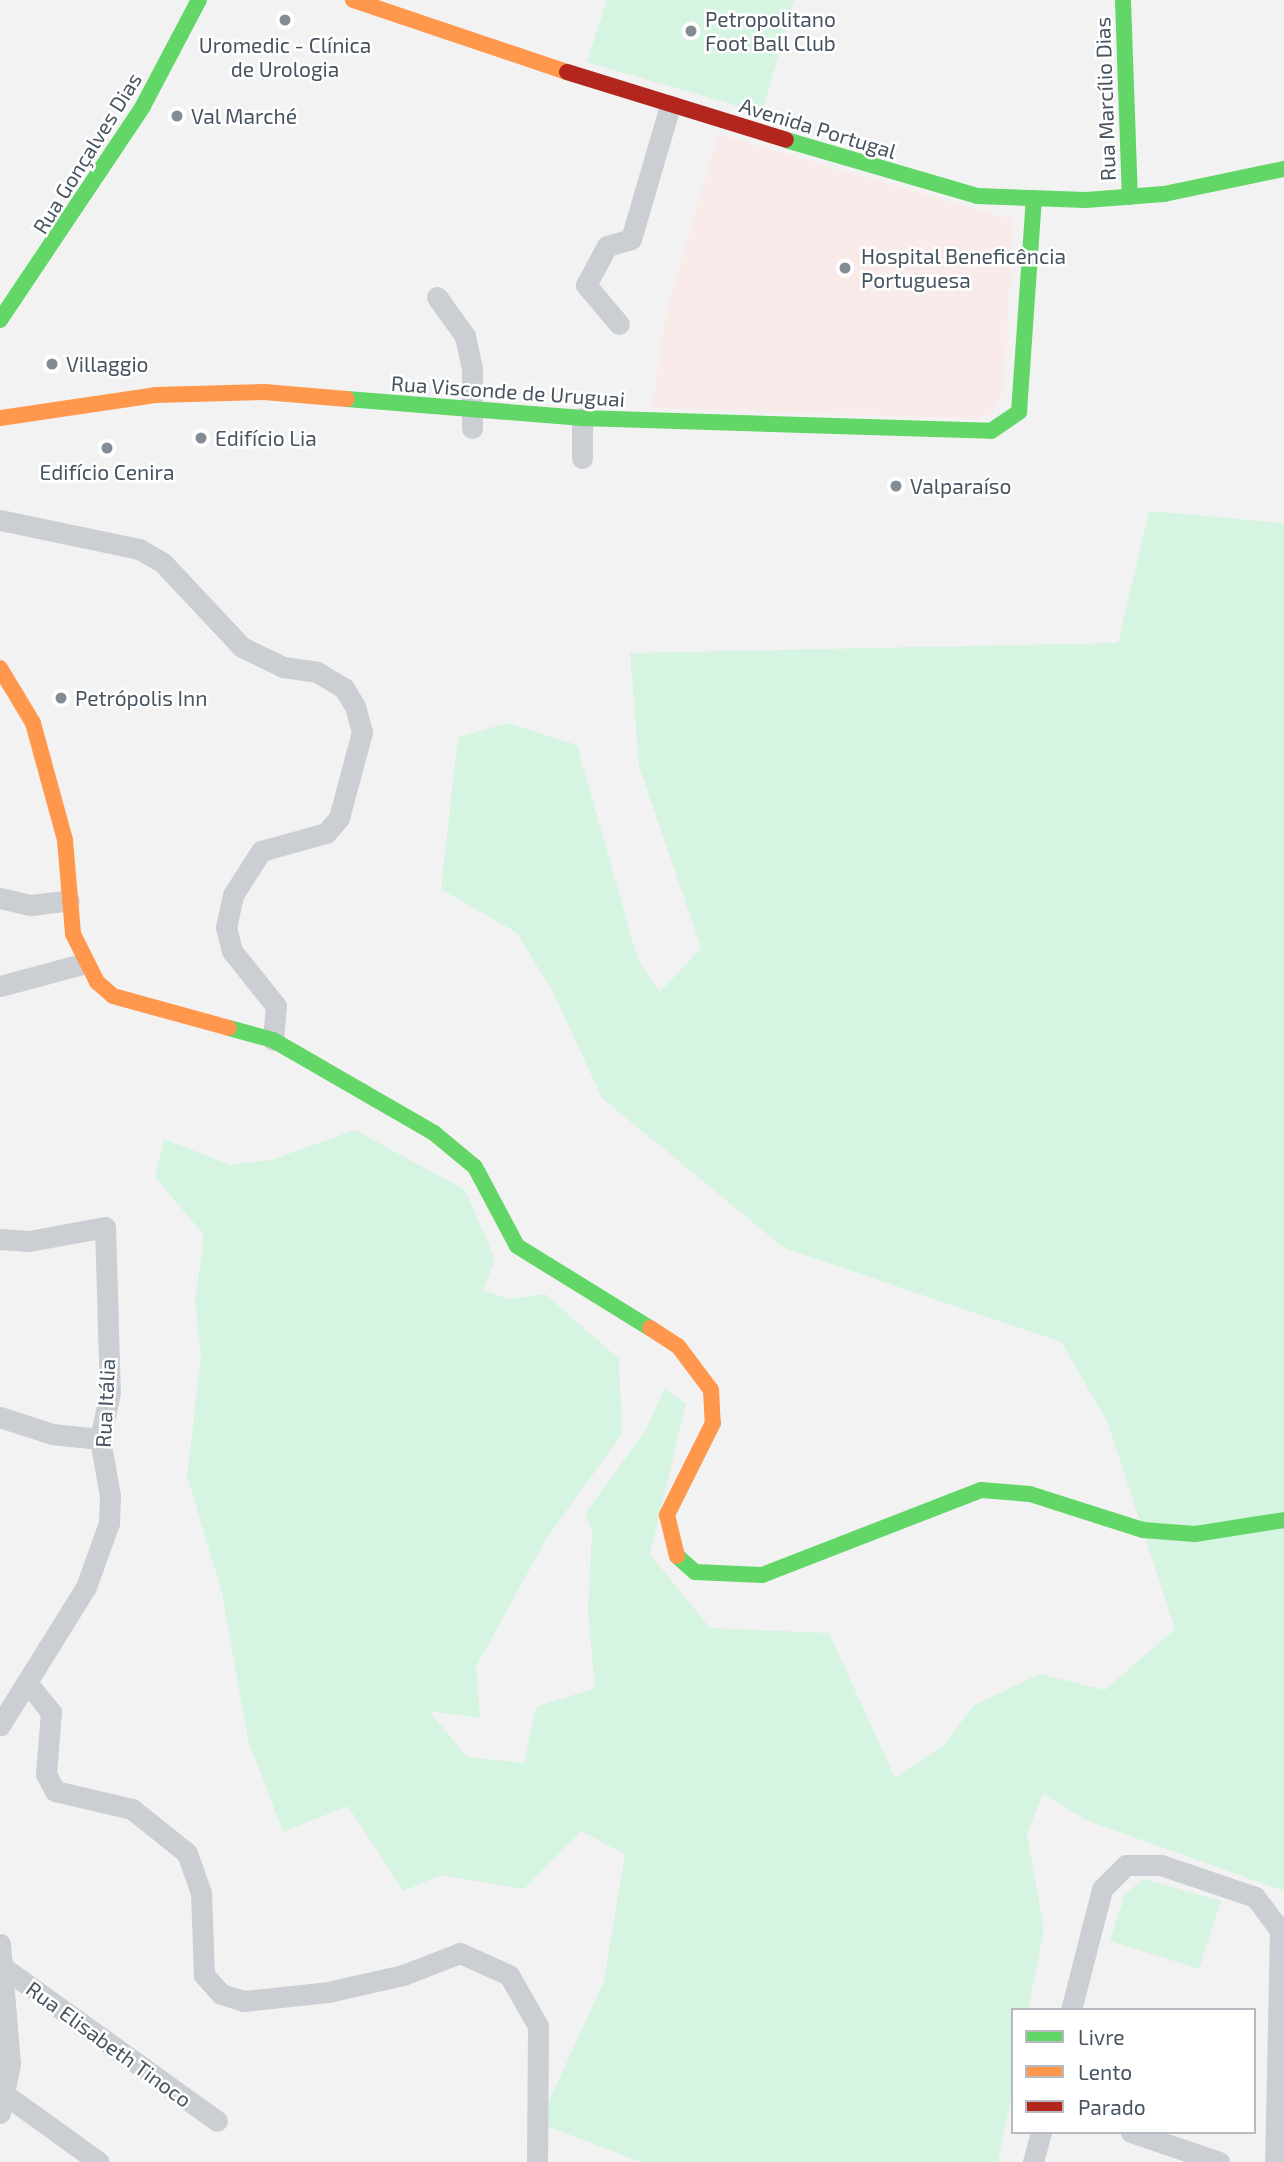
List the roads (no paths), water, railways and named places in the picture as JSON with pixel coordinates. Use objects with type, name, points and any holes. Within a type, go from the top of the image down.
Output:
[{"type":"street","name":"Rua Gonçalves Dias","points":[[0,320],[122,141],[199,0]]},
{"type":"street","name":"Avenida Portugal","points":[[353,0],[670,106],[977,196],[1034,200],[1130,197],[1284,169]]},
{"type":"street","name":"Rua Marcílio Dias","points":[[1123,0],[1130,197]]},
{"type":"street","points":[[619,324],[586,285],[607,246],[631,239],[670,106]]},
{"type":"street","name":"Rua Visconde de Uruguai","points":[[0,418],[155,395],[219,392],[472,419],[582,418],[923,433],[991,431],[1012,420],[1019,412],[1034,200]]},
{"type":"street","points":[[437,297],[465,336],[472,419]]},
{"type":"street","points":[[582,418],[582,458]]},
{"type":"street","points":[[0,520],[139,549],[163,563],[242,647],[283,667],[317,672],[344,688],[355,706],[362,732],[339,818],[326,833],[261,851],[233,895],[226,927],[232,951],[276,1006],[273,1040]]},
{"type":"street","points":[[0,668],[33,723],[65,840],[69,900],[82,964],[113,996],[273,1040],[461,1151],[517,1246],[678,1346],[697,1367],[711,1390],[713,1423],[667,1515],[666,1530],[679,1560],[695,1572],[762,1575],[981,1490],[1030,1494],[1143,1530],[1195,1534],[1284,1520]]},
{"type":"street","points":[[0,898],[31,905],[69,900]]},
{"type":"street","points":[[0,986],[82,964]]},
{"type":"street","name":"Rua Itália","points":[[0,1239],[29,1241],[105,1227],[110,1392],[100,1439],[109,1522],[86,1587],[29,1685],[0,1725]]},
{"type":"street","points":[[0,1417],[52,1434],[100,1439]]},
{"type":"street","points":[[29,1685],[51,1712],[46,1774],[55,1791],[132,1809],[187,1853],[201,1893],[204,1975],[220,1994],[244,2001],[328,1992],[403,1975],[460,1953],[509,1975],[538,2026],[537,2162]]},
{"type":"street","points":[[1072,2008],[1102,1889],[1126,1865],[1160,1865],[1255,1897],[1280,1930],[1275,2162]]},
{"type":"street","points":[[0,1944],[4,2105],[99,2162]]},
{"type":"street","name":"Rua Elisabeth Tinoco","points":[[1,1966],[217,2121]]},
{"type":"street","points":[[1033,2162],[1040,2134]]},
{"type":"street","points":[[1137,2134],[1219,2162]]},
{"type":"place","name":"Uromedic - Clínica de Urologia","points":[[285,20]]},
{"type":"place","name":"Petropolitano Foot Ball Club","points":[[691,31]]},
{"type":"place","name":"Val Marché","points":[[177,116]]},
{"type":"place","name":"Hospital Beneficência Portuguesa","points":[[845,268]]},
{"type":"place","name":"Villaggio","points":[[52,364]]},
{"type":"place","name":"Edifício Lia","points":[[201,438]]},
{"type":"place","name":"Edifício Cenira","points":[[107,448]]},
{"type":"place","name":"Valparaíso","points":[[896,486]]},
{"type":"place","name":"Petrópolis Inn","points":[[61,698]]}]
